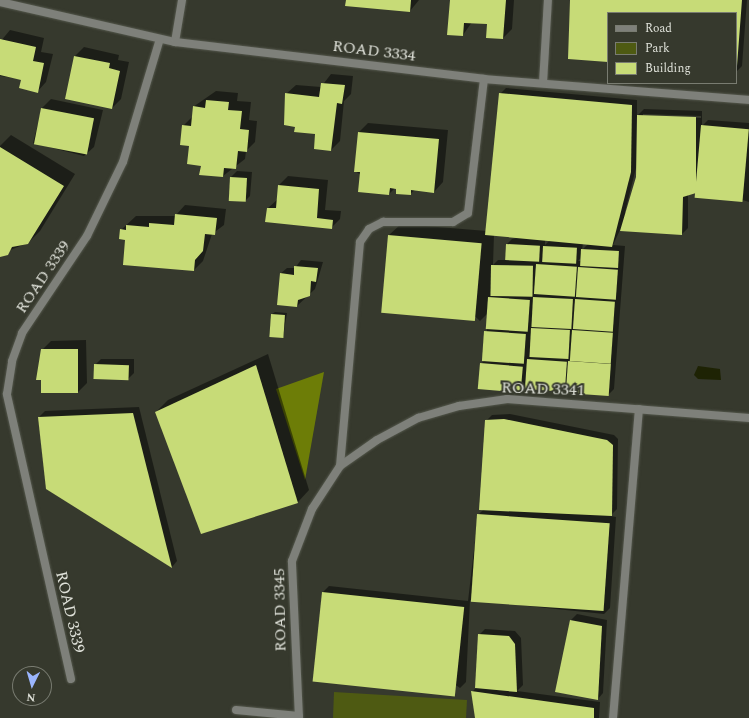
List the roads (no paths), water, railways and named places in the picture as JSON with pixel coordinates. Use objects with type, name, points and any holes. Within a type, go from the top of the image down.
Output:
[{"type":"street","points":[[175,42],[182,0]]},
{"type":"street","points":[[543,83],[548,0]]},
{"type":"street","name":"ROAD 3334","points":[[0,2],[175,42],[484,79],[749,100]]},
{"type":"street","name":"ROAD 3339","points":[[71,679],[7,394],[12,361],[22,333],[87,236],[123,162],[160,39]]},
{"type":"street","points":[[340,466],[360,242],[369,229],[382,222],[453,222],[468,213],[484,79]]},
{"type":"street","name":"ROAD 3341","points":[[340,466],[418,418],[459,406],[507,399],[749,418]]},
{"type":"street","points":[[613,718],[639,409]]},
{"type":"street","name":"ROAD 3345","points":[[299,717],[292,561],[312,509],[340,466]]},
{"type":"street","points":[[236,710],[299,717]]}]
